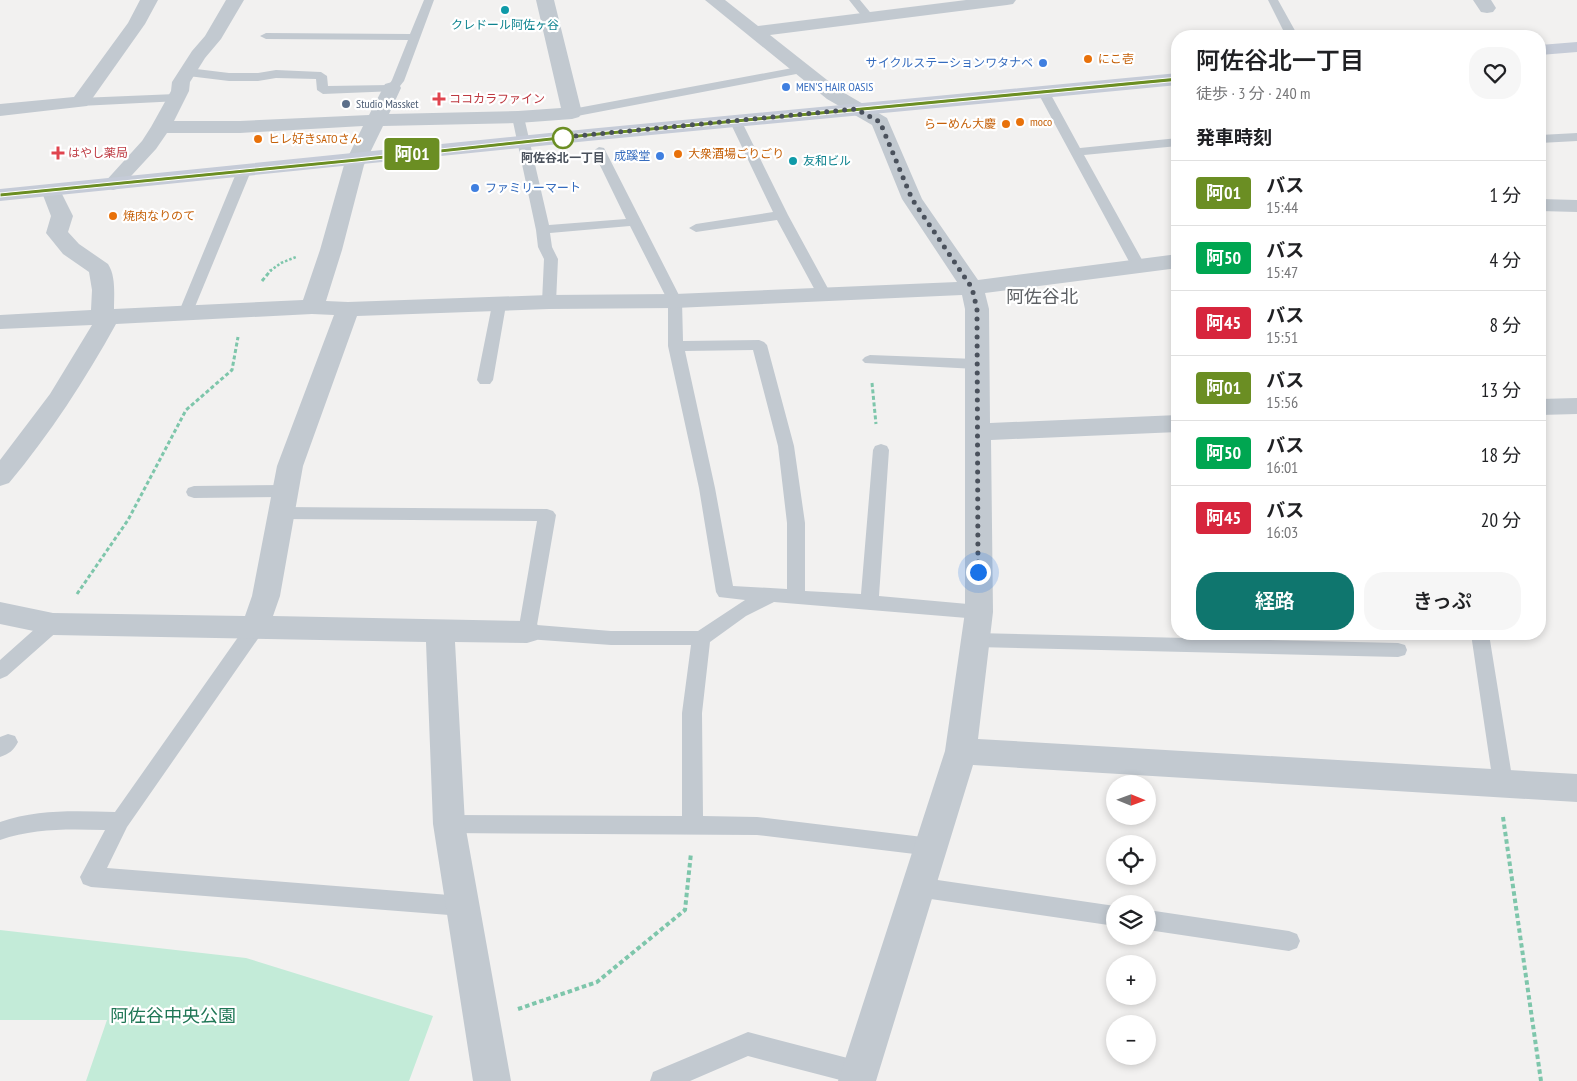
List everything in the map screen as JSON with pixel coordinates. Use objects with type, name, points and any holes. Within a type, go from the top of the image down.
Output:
[{"type":"main road","points":[[1546,50],[1577,48]]},
{"type":"main road","points":[[0,195],[856,109],[1171,80]]},
{"type":"street","points":[[0,110],[80,102],[131,31],[149,0]]},
{"type":"street","points":[[113,184],[149,145],[161,127],[176,98],[181,82],[198,55],[212,39],[235,0]]},
{"type":"street","points":[[161,127],[240,126],[572,113],[545,0]]},
{"type":"street","points":[[714,0],[834,95],[880,122],[912,199],[972,288],[977,309],[979,612],[961,751],[858,1077]]},
{"type":"street","points":[[754,32],[1008,0]]},
{"type":"street","points":[[312,307],[357,160],[392,88]]},
{"type":"street","points":[[0,477],[48,416],[90,350],[105,317],[100,269],[71,249],[57,233],[62,216],[50,190]]},
{"type":"street","points":[[1546,205],[1577,206]]},
{"type":"street","points":[[1,324],[312,307],[348,309],[674,300],[972,288],[1171,262]]},
{"type":"street","points":[[255,628],[266,596],[290,466],[348,309]]},
{"type":"street","points":[[1546,407],[1577,406]]},
{"type":"street","points":[[977,432],[1171,423]]},
{"type":"street","points":[[0,614],[53,624],[528,632]]},
{"type":"street","points":[[440,631],[449,824],[492,1081]]},
{"type":"street","points":[[961,751],[1577,788]]},
{"type":"lane","points":[[188,72],[229,77],[258,77],[276,74],[321,76],[323,90],[392,88],[398,80],[429,0]]},
{"type":"lane","points":[[854,0],[868,17]]},
{"type":"lane","points":[[1273,0],[1289,30]]},
{"type":"lane","points":[[266,36],[416,37]]},
{"type":"lane","points":[[572,113],[803,70]]},
{"type":"lane","points":[[1044,93],[1139,267]]},
{"type":"lane","points":[[80,102],[176,98]]},
{"type":"lane","points":[[518,116],[545,247],[551,259],[548,302]]},
{"type":"lane","points":[[736,122],[781,215],[824,294]]},
{"type":"lane","points":[[1546,139],[1577,137]]},
{"type":"lane","points":[[1076,152],[1171,143]]},
{"type":"lane","points":[[599,151],[674,300],[676,346],[707,488],[725,592],[979,612]]},
{"type":"lane","points":[[185,314],[244,171]]},
{"type":"lane","points":[[696,228],[781,215]]},
{"type":"lane","points":[[543,230],[634,222]]},
{"type":"lane","points":[[485,380],[499,305]]},
{"type":"lane","points":[[676,346],[759,344],[786,446],[796,523],[796,598]]},
{"type":"lane","points":[[870,360],[976,364]]},
{"type":"lane","points":[[869,602],[881,450]]},
{"type":"lane","points":[[194,492],[282,502],[547,515],[528,632],[611,638],[701,638],[740,611],[768,596]]},
{"type":"lane","points":[[0,671],[53,624]]},
{"type":"lane","points":[[255,628],[120,821],[91,877],[462,906]]},
{"type":"lane","points":[[693,825],[692,714],[701,638]]},
{"type":"lane","points":[[976,640],[1398,650]]},
{"type":"lane","points":[[1481,640],[1500,783]]},
{"type":"lane","points":[[0,831],[20,824],[46,820],[120,821]]},
{"type":"lane","points":[[449,824],[757,826],[931,847]]},
{"type":"lane","points":[[917,887],[1106,915]]},
{"type":"lane","points":[[1156,921],[1289,941]]},
{"type":"lane","points":[[662,1081],[748,1044],[858,1077]]},
{"type":"path","points":[[53,624],[69,607],[128,520],[186,410],[232,370],[241,322],[249,311],[259,285],[270,270],[287,259],[331,250]]},
{"type":"path","points":[[870,360],[877,432],[881,450]]},
{"type":"path","points":[[1500,783],[1541,1081]]},
{"type":"path","points":[[481,1021],[597,982],[685,910],[693,825]]},
{"type":"green space","name":"阿佐谷中央公園","points":[[0,930],[246,958],[433,1016],[409,1081],[86,1081],[107,1020],[0,1020]]},
{"type":"bus line","name":"阿01","points":[[0,195],[588,135],[1171,80]]},
{"type":"place","name":"クレドール阿佐ヶ谷","points":[[505,10]]},
{"type":"place","name":"にこ壱","points":[[1088,59]]},
{"type":"place","name":"サイクルステーションワタナベ","points":[[1043,63]]},
{"type":"place","name":"MEN'S HAIR OASIS","points":[[786,87]]},
{"type":"place","name":"ココカラファイン","points":[[439,99]]},
{"type":"place","name":"Studio Massket","points":[[346,104]]},
{"type":"place","name":"moco","points":[[1020,122]]},
{"type":"place","name":"らーめん大慶","points":[[1006,124]]},
{"type":"place","name":"阿佐谷北一丁目","points":[[563,138]]},
{"type":"place","name":"ヒレ好きSATOさん","points":[[258,139]]},
{"type":"place","name":"はやし薬局","points":[[58,153]]},
{"type":"place","name":"大衆酒場ごりごり","points":[[678,154]]},
{"type":"place","name":"成蹊堂","points":[[660,156]]},
{"type":"place","name":"友和ビル","points":[[793,161]]},
{"type":"place","name":"ファミリーマート","points":[[475,188]]},
{"type":"place","name":"焼肉なりのて","points":[[113,216]]},
{"type":"district","name":"阿佐谷北","points":[[1042,297]]},
{"type":"route","points":[[563,138],[556,138],[856,109],[880,122],[912,199],[972,288],[977,309],[978,572]]}]
